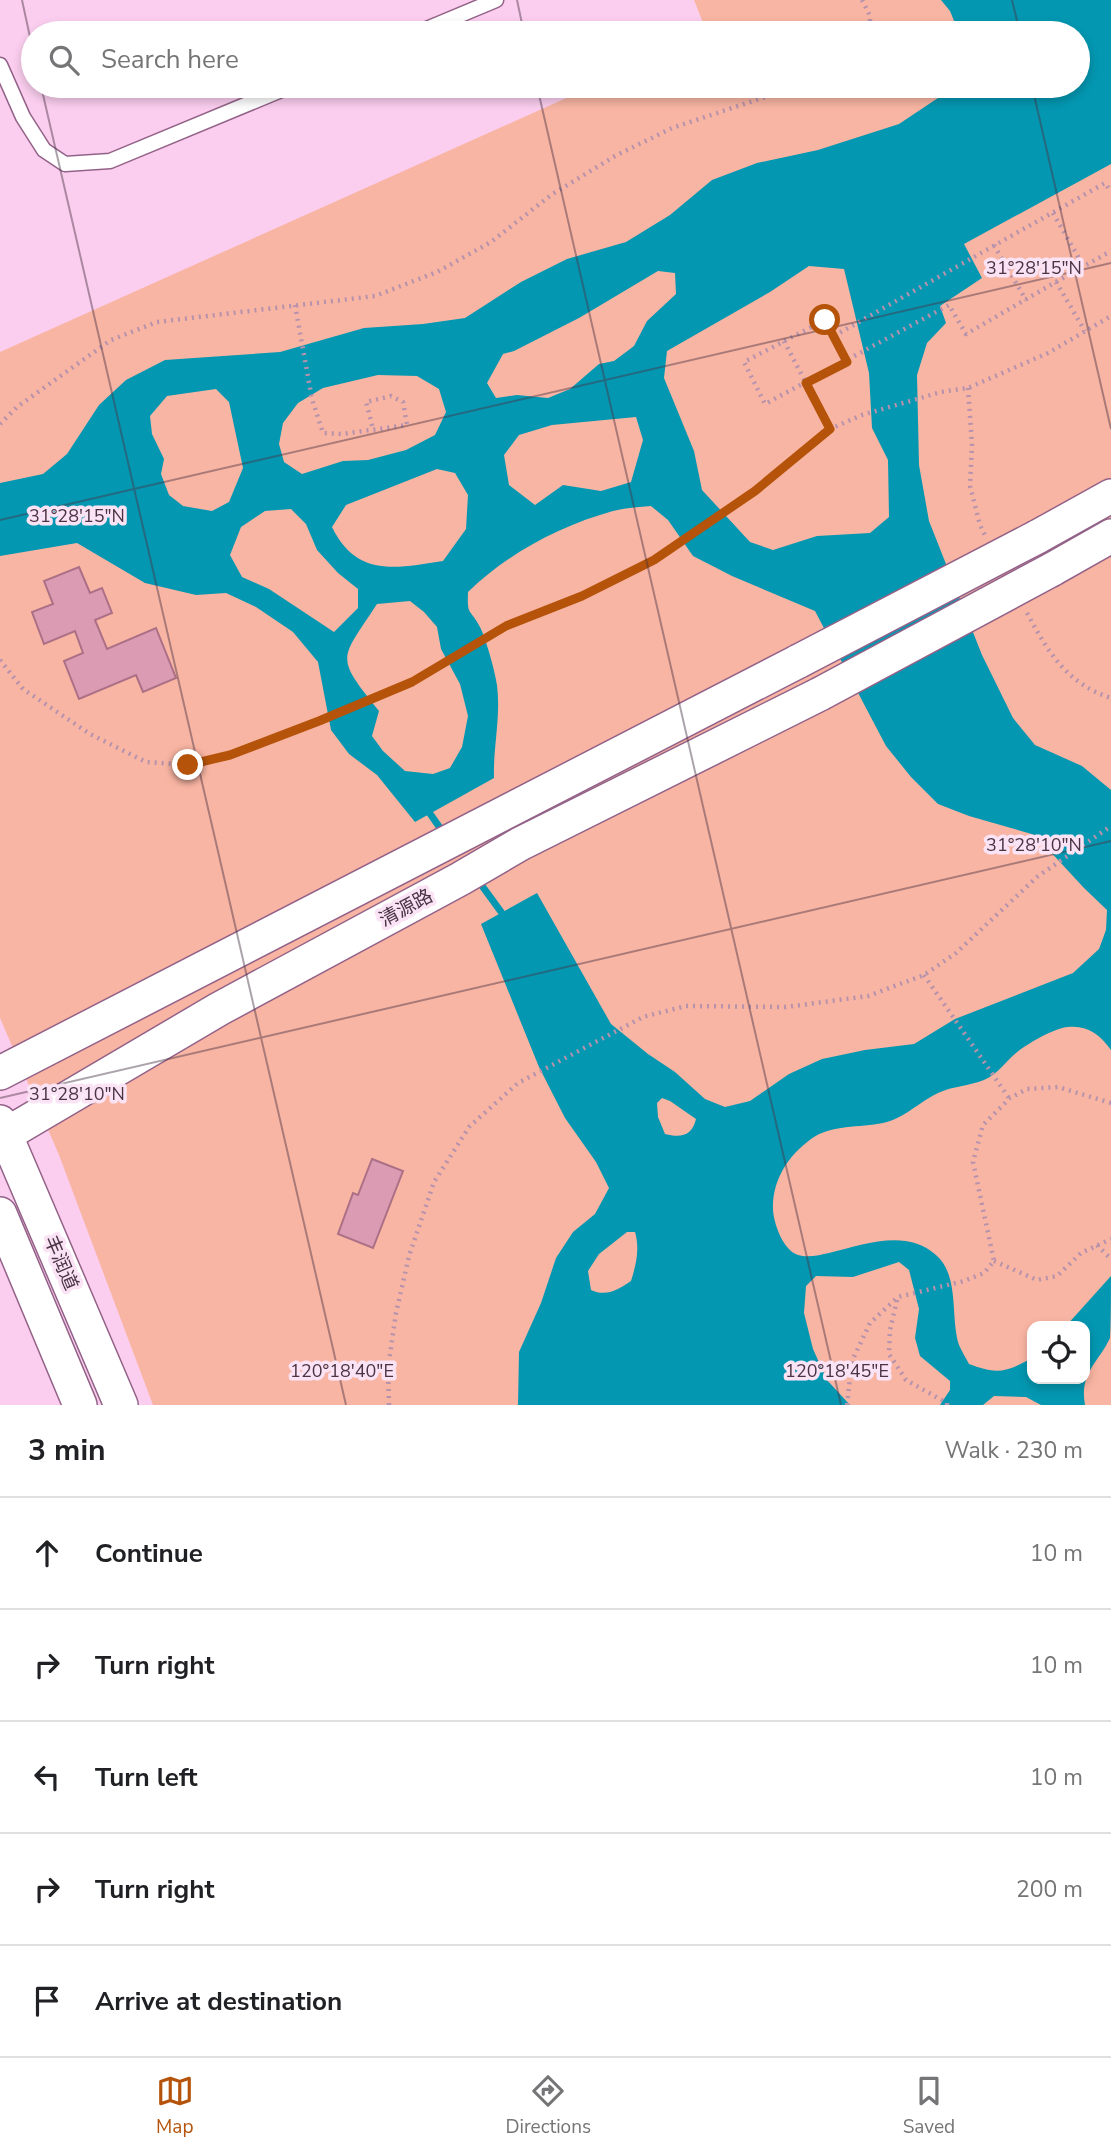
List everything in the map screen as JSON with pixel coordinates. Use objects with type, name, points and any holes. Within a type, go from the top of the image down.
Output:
[{"type":"street","name":"清源路","points":[[0,1073],[799,661],[1111,496]]},
{"type":"street","name":"清源路","points":[[2,1131],[520,844],[820,694],[1111,536]]},
{"type":"street","name":"丰润道","points":[[2,1131],[121,1405]]},
{"type":"street","name":"丰润道","points":[[0,1214],[80,1405]]},
{"type":"lane","points":[[445,21],[496,0]]},
{"type":"lane","points":[[0,65],[23,117],[44,150],[65,163],[110,161],[262,98]]},
{"type":"path","points":[[862,0],[870,21]]},
{"type":"path","points":[[0,424],[17,407],[111,340],[157,322],[375,296],[437,272],[491,242],[551,195],[615,156],[671,128],[762,98]]},
{"type":"path","points":[[834,335],[1105,183],[1111,192]]},
{"type":"path","points":[[1053,212],[1083,267]]},
{"type":"path","points":[[994,245],[1026,300]]},
{"type":"path","points":[[847,362],[825,320],[744,362],[765,404],[847,362],[949,305],[966,334],[1111,251]]},
{"type":"path","points":[[1056,282],[1085,331]]},
{"type":"path","points":[[295,305],[312,399],[323,433],[342,434],[407,425],[403,402],[391,396],[366,402],[373,429]]},
{"type":"path","points":[[0,660],[23,689],[90,734],[146,762],[188,765],[230,755],[412,682],[506,626],[582,596],[654,560],[755,491],[830,429],[862,415],[941,392],[968,388],[1048,353],[1111,316]]},
{"type":"path","points":[[784,341],[830,429]]},
{"type":"path","points":[[389,1405],[388,1368],[396,1313],[409,1256],[434,1182],[469,1127],[518,1083],[643,1017],[686,1006],[786,1007],[868,996],[924,975],[956,953],[1037,877],[1111,826]]},
{"type":"path","points":[[924,975],[1010,1098]]},
{"type":"path","points":[[994,1261],[973,1162],[983,1125],[1010,1098],[1027,1090],[1058,1087],[1111,1103]]},
{"type":"path","points":[[994,1261],[1037,1280],[1057,1276],[1081,1253],[1111,1239]]},
{"type":"path","points":[[1097,1245],[1111,1259]]},
{"type":"path","points":[[847,1405],[852,1361],[870,1323],[898,1297],[984,1273],[994,1261]]},
{"type":"path","points":[[898,1297],[890,1331],[889,1354],[906,1380],[947,1402],[947,1405]]},
{"type":"shaded area","points":[[694,0],[1111,0],[1111,1405],[153,1405],[59,1155],[0,1018],[0,352],[566,98],[1090,98],[1090,21],[702,21]]},
{"type":"water","points":[[941,0],[1111,0],[1111,164],[964,244],[982,278],[940,306],[946,323],[927,343],[917,375],[919,465],[929,521],[982,655],[1013,718],[1035,745],[1082,766],[1111,790],[1111,1050],[1087,1029],[1062,1028],[1048,1033],[1016,1053],[989,1077],[978,1082],[938,1093],[883,1123],[819,1134],[789,1161],[779,1179],[773,1199],[777,1229],[788,1248],[798,1255],[818,1255],[870,1243],[898,1240],[924,1247],[944,1264],[948,1274],[956,1334],[969,1364],[995,1371],[1027,1360],[1027,1384],[1085,1384],[1085,1405],[1041,1405],[1026,1397],[994,1396],[983,1405],[940,1405],[950,1390],[950,1381],[920,1356],[915,1338],[919,1309],[909,1270],[899,1262],[853,1277],[816,1276],[806,1286],[804,1313],[813,1349],[827,1380],[850,1405],[518,1405],[519,1352],[541,1303],[556,1258],[573,1232],[595,1214],[609,1188],[596,1162],[565,1118],[539,1067],[481,924],[537,893],[611,1024],[675,1072],[705,1099],[725,1107],[750,1101],[789,1074],[822,1059],[914,1044],[955,1019],[1073,973],[1099,949],[1106,930],[1107,910],[1035,835],[938,804],[886,746],[815,611],[732,576],[693,556],[668,520],[651,506],[613,511],[554,533],[500,565],[468,592],[469,609],[485,639],[497,685],[494,778],[415,822],[377,775],[349,754],[331,730],[318,662],[293,632],[256,607],[226,593],[196,595],[145,583],[77,543],[0,556],[0,483],[43,474],[67,454],[99,405],[126,380],[165,360],[280,352],[364,328],[465,318],[521,282],[567,259],[626,242],[670,215],[712,180],[757,163],[818,150],[899,124],[938,98],[1090,98],[1090,21],[954,21]],"holes":[[[809,266],[844,269],[869,373],[872,428],[888,460],[889,517],[870,533],[817,536],[773,550],[750,542],[702,490],[694,451],[664,378],[667,351],[770,292]],[[658,271],[675,273],[676,294],[647,321],[634,346],[614,361],[599,364],[570,389],[548,398],[517,395],[496,398],[487,383],[503,354],[579,318]],[[378,375],[417,376],[439,389],[446,412],[435,435],[406,450],[368,460],[343,461],[302,474],[284,462],[279,444],[283,423],[298,403],[323,388]],[[216,389],[229,402],[243,468],[229,502],[212,511],[183,506],[169,495],[161,474],[164,459],[152,434],[150,416],[167,396]],[[636,417],[643,440],[631,482],[601,491],[563,485],[535,505],[509,485],[504,455],[519,435],[552,425]],[[437,469],[455,473],[468,495],[466,529],[443,561],[409,566],[379,566],[353,555],[342,543],[332,527],[346,505]],[[291,509],[306,524],[317,550],[338,573],[358,589],[358,608],[334,632],[269,589],[242,577],[230,555],[241,527],[265,511]],[[410,601],[437,627],[441,649],[460,684],[468,716],[462,747],[450,768],[433,774],[405,771],[383,751],[372,736],[379,711],[354,679],[347,658],[355,637],[377,604]],[[662,1098],[670,1101],[696,1119],[692,1129],[676,1136],[665,1134],[658,1117],[657,1103]],[[627,1232],[635,1232],[637,1251],[631,1281],[612,1292],[591,1290],[588,1271],[599,1254]]]},
{"type":"water","points":[[1111,1276],[1110,1338],[1090,1370],[1090,1321],[1070,1321]]},
{"type":"building","points":[[79,567],[90,593],[102,588],[112,613],[95,620],[107,649],[156,628],[176,678],[143,692],[136,675],[79,699],[64,661],[83,653],[75,631],[44,644],[32,612],[53,604],[44,581]]},
{"type":"building","points":[[372,1159],[403,1171],[373,1248],[338,1234],[353,1193],[358,1195]]},
{"type":"waterway","points":[[426,808],[445,835]]},
{"type":"waterway","points":[[477,879],[507,920]]},
{"type":"route","points":[[188,765],[230,755],[412,682],[506,626],[582,596],[654,560],[755,491],[830,429],[806,383],[847,362],[825,320]]}]
